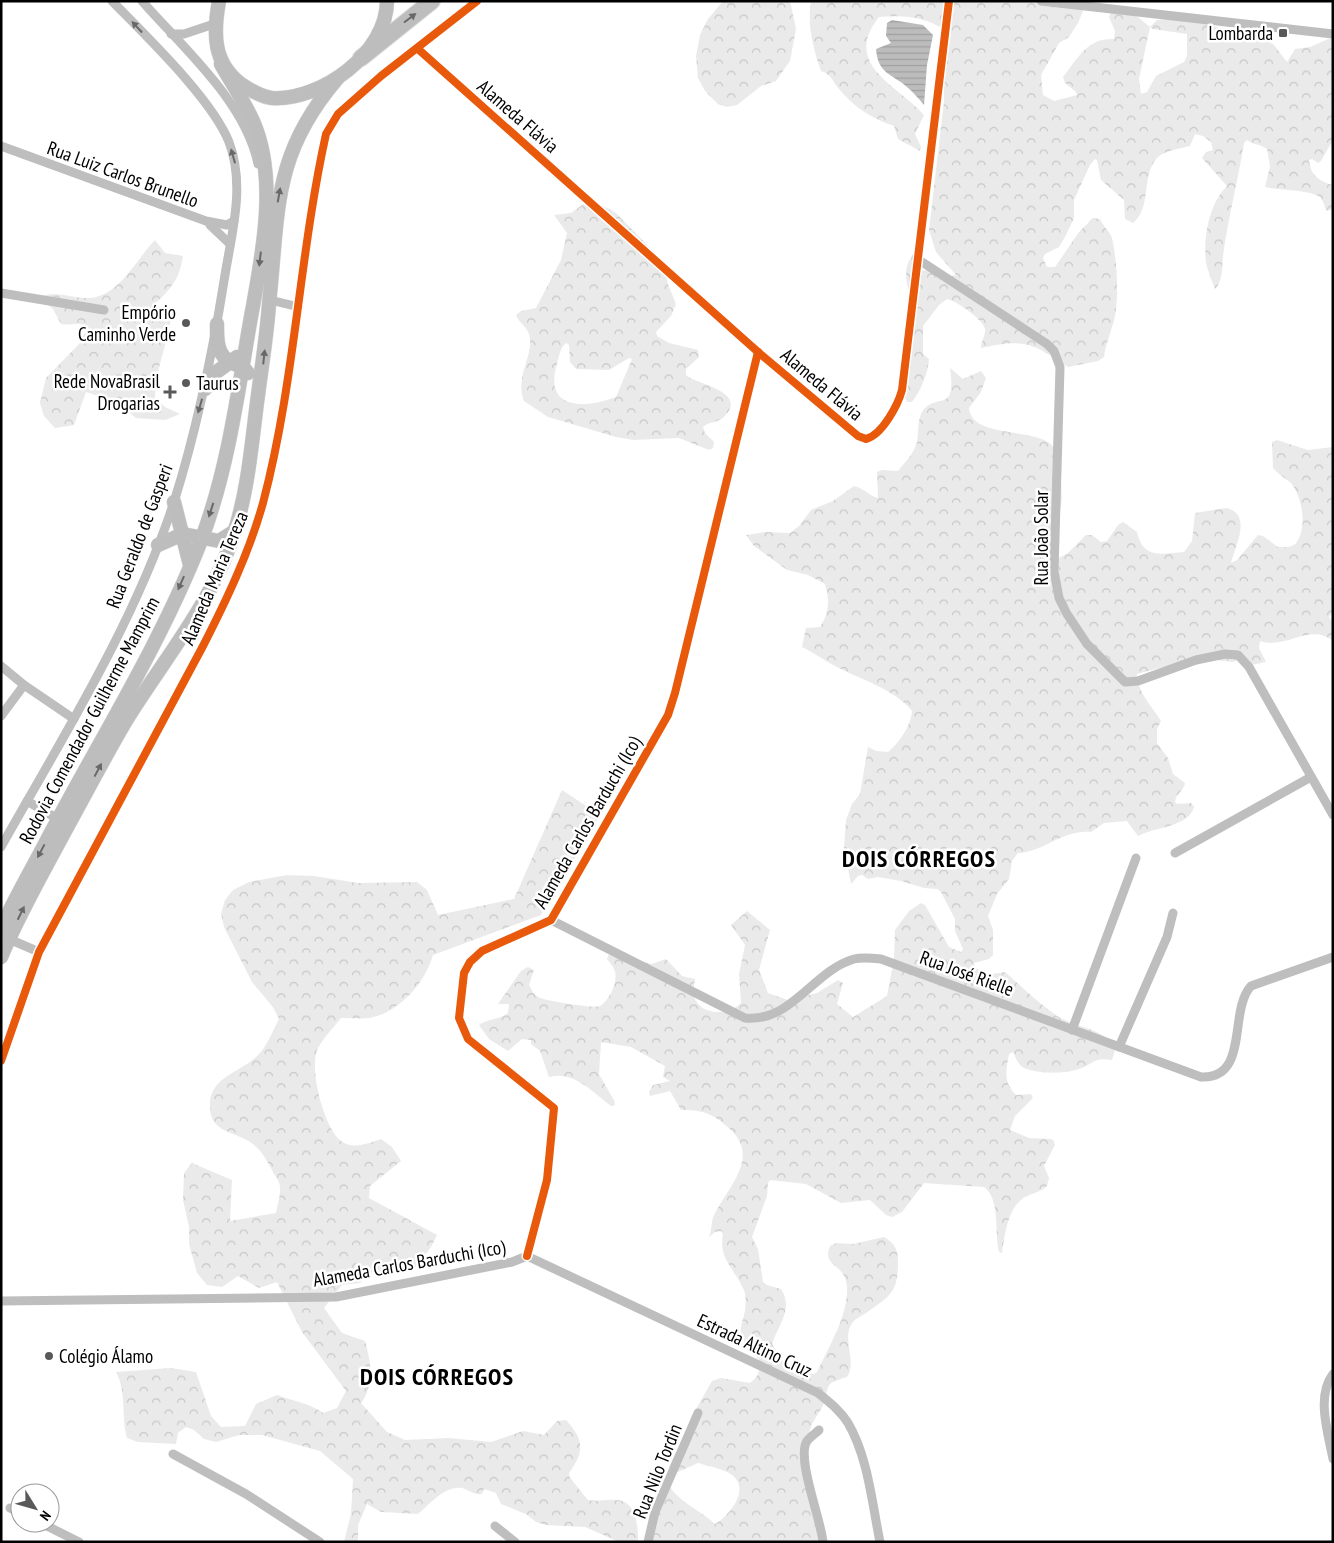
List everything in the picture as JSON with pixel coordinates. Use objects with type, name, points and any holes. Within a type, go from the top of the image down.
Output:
[{"type":"highway","points":[[361,58],[432,1]]},
{"type":"main road","points":[[205,389],[215,373],[237,365],[246,350],[258,273],[266,188],[264,156],[253,120],[221,64],[218,13],[226,1]]},
{"type":"main road","points":[[221,64],[232,77],[248,88],[271,98],[294,97],[313,92],[336,79],[361,58],[380,32],[385,18],[387,1]]},
{"type":"main road","name":"Rodovia Comendador Guilherme Mamprim","points":[[5,934],[27,901],[119,733],[204,605],[235,530],[252,457],[270,300],[277,210],[292,148],[315,104],[336,79]]},
{"type":"main road","points":[[217,324],[217,345],[255,381],[258,395]]},
{"type":"main road","name":"Rodovia Comendador Guilherme Mamprim","points":[[1,957],[5,934],[58,819],[146,659],[201,539],[220,482],[237,365]]},
{"type":"main road","points":[[174,502],[184,534],[190,564]]},
{"type":"main road","points":[[158,545],[184,534],[201,539],[219,540],[235,530]]},
{"type":"street","name":"Rua Geraldo de Gasperi","points":[[1,847],[106,661],[158,545],[174,502],[205,389],[238,198],[237,177],[228,140],[196,91],[112,1]]},
{"type":"street","points":[[142,1],[227,98],[237,113],[253,144],[261,177],[266,188]]},
{"type":"street","name":"Alameda Maria Tereza","points":[[1,1061],[39,952],[224,606],[246,554],[262,504],[275,452],[326,134],[338,114],[381,76],[478,1]]},
{"type":"street","name":"Alameda Flávia","points":[[418,49],[758,352],[858,436],[870,438],[894,411],[902,390],[916,258],[949,1]]},
{"type":"street","points":[[1041,1],[1333,34]]},
{"type":"street","points":[[171,34],[184,34],[218,13]]},
{"type":"street","name":"Rua Luiz Carlos Brunello","points":[[1,146],[206,221],[227,225],[234,221]]},
{"type":"street","points":[[206,221],[230,244]]},
{"type":"street","name":"Rua João Solar","points":[[916,258],[1047,344],[1058,359],[1059,398],[1054,584],[1067,614],[1087,644],[1120,678],[1132,683],[1196,660],[1225,654],[1238,655],[1249,667],[1333,815]]},
{"type":"street","points":[[1,293],[104,310]]},
{"type":"street","points":[[270,300],[299,307]]},
{"type":"street","name":"Alameda Carlos Barduchi (Ico)","points":[[1,1301],[336,1297],[512,1262],[527,1256],[547,1180],[555,1115],[554,1108],[468,1039],[459,1018],[464,973],[476,956],[552,920],[668,715],[758,352]]},
{"type":"street","points":[[228,547],[246,554]]},
{"type":"street","points":[[1,666],[74,718]]},
{"type":"street","points":[[1,716],[24,684]]},
{"type":"street","points":[[1175,852],[1311,777]]},
{"type":"street","points":[[27,801],[58,819]]},
{"type":"street","points":[[1072,1030],[1136,858]]},
{"type":"street","points":[[1119,1047],[1166,937],[1173,912]]},
{"type":"street","name":"Rua José Rielle","points":[[552,920],[745,1018],[769,1017],[782,1010],[842,964],[855,959],[881,958],[1201,1078],[1215,1076],[1224,1069],[1233,1056],[1244,995],[1251,986],[1333,957]]},
{"type":"street","points":[[5,934],[39,952]]},
{"type":"street","name":"Estrada Altino Cruz","points":[[527,1256],[818,1393],[839,1411],[848,1423],[861,1454],[880,1542]]},
{"type":"street","points":[[1333,1374],[1325,1391],[1324,1402],[1333,1459]]},
{"type":"street","name":"Rua Nilo Tordin","points":[[648,1542],[655,1512],[698,1413]]},
{"type":"street","points":[[819,1430],[807,1441],[805,1461],[821,1525],[823,1542]]},
{"type":"street","points":[[173,1454],[246,1494],[320,1542]]},
{"type":"street","points":[[495,1526],[514,1542]]},
{"type":"street","points":[[60,1532],[79,1542]]},
{"type":"green space","points":[[723,1],[790,1],[796,29],[790,61],[776,81],[761,86],[737,105],[727,107],[718,104],[705,91],[698,78],[696,56],[700,35],[708,19]]},
{"type":"green space","points":[[811,1],[1051,1],[1078,6],[1083,11],[1078,23],[1069,37],[1059,43],[1041,75],[1043,95],[1054,101],[1077,95],[1065,83],[1063,77],[1084,50],[1097,42],[1114,39],[1115,31],[1109,17],[1112,10],[1129,10],[1150,27],[1157,20],[1180,18],[1201,21],[1237,35],[1261,37],[1274,45],[1287,62],[1295,49],[1310,47],[1333,37],[1333,140],[1321,161],[1318,163],[1312,159],[1309,160],[1311,170],[1316,177],[1323,182],[1333,185],[1333,209],[1326,211],[1321,198],[1316,195],[1265,187],[1270,166],[1267,149],[1247,140],[1244,143],[1223,256],[1221,278],[1215,289],[1206,263],[1205,243],[1212,211],[1221,193],[1227,186],[1202,158],[1206,152],[1213,150],[1211,142],[1203,136],[1195,134],[1190,146],[1168,151],[1157,158],[1149,173],[1143,209],[1133,223],[1125,219],[1124,200],[1101,180],[1097,160],[1095,159],[1090,165],[1074,200],[1074,218],[1065,237],[1059,247],[1045,254],[1043,258],[1047,267],[1055,267],[1079,232],[1093,218],[1100,219],[1110,233],[1115,256],[1117,298],[1115,316],[1104,357],[1098,361],[1068,367],[1046,352],[1028,345],[1008,343],[981,348],[985,331],[983,325],[969,311],[947,299],[939,305],[923,326],[923,354],[929,359],[926,376],[915,398],[912,402],[907,402],[904,396],[913,301],[906,279],[908,263],[911,258],[914,258],[920,271],[935,269],[952,276],[956,275],[936,252],[929,230],[944,101],[943,74],[951,35],[951,19],[943,29],[928,21],[912,17],[879,17],[869,34],[866,48],[870,61],[877,73],[924,115],[915,134],[921,147],[920,151],[898,139],[894,126],[878,120],[857,107],[845,96],[830,76],[821,71],[812,36],[810,19]],"holes":[[[1150,27],[1187,34],[1187,56],[1184,62],[1156,76],[1147,92],[1141,94],[1139,79]]]},
{"type":"green space","points":[[586,202],[607,208],[616,213],[657,255],[665,269],[668,284],[676,304],[671,316],[656,332],[657,336],[669,343],[698,350],[699,357],[686,369],[686,375],[718,390],[730,400],[730,407],[725,416],[703,427],[705,433],[714,442],[713,448],[709,450],[679,438],[633,440],[616,437],[548,417],[524,401],[521,384],[529,353],[530,338],[516,315],[521,311],[536,308],[561,260],[567,233],[554,215],[571,213]],"holes":[[[566,343],[569,345],[570,362],[576,369],[609,370],[629,358],[632,359],[616,397],[604,401],[580,404],[561,398],[556,390],[554,379],[561,350]]]},
{"type":"green space","points":[[155,240],[165,253],[183,256],[182,264],[173,284],[153,305],[171,318],[157,378],[155,398],[165,407],[180,414],[165,420],[136,418],[117,402],[86,392],[74,425],[55,428],[44,416],[40,403],[46,378],[80,343],[86,330],[84,325],[81,324],[61,324],[53,309],[42,300],[42,296],[59,294],[81,298],[98,297],[108,292],[126,276]]},
{"type":"green space","points":[[950,368],[963,379],[981,371],[986,378],[981,392],[969,408],[973,418],[981,425],[1036,437],[1047,441],[1054,448],[1062,493],[1056,525],[1057,559],[1068,553],[1086,535],[1092,535],[1101,542],[1107,541],[1118,525],[1123,522],[1137,532],[1140,541],[1148,551],[1161,554],[1184,552],[1192,541],[1195,513],[1226,508],[1234,511],[1239,517],[1241,524],[1231,563],[1237,560],[1258,535],[1263,536],[1278,547],[1292,546],[1300,537],[1302,529],[1301,504],[1291,483],[1273,468],[1272,442],[1277,440],[1308,450],[1333,447],[1333,611],[1329,617],[1333,623],[1333,641],[1316,634],[1279,642],[1260,641],[1259,648],[1266,662],[1252,665],[1237,660],[1233,662],[1198,658],[1137,674],[1137,680],[1142,692],[1161,721],[1157,729],[1157,743],[1168,758],[1173,774],[1185,783],[1175,802],[1177,804],[1191,803],[1194,807],[1191,814],[1178,823],[1138,836],[1127,821],[1104,823],[1091,832],[1071,834],[1036,849],[1018,853],[1012,861],[1009,879],[997,894],[988,916],[993,930],[993,955],[989,959],[974,963],[975,967],[986,975],[1005,972],[1053,1013],[1103,1036],[1115,1050],[1112,1060],[1098,1060],[1073,1071],[1059,1072],[1044,1072],[1024,1068],[1013,1052],[1009,1054],[1006,1076],[1009,1085],[1016,1095],[1031,1094],[1033,1098],[1015,1116],[1010,1130],[1029,1138],[1051,1139],[1054,1141],[1055,1145],[1044,1166],[1049,1178],[1047,1186],[1025,1197],[1017,1204],[1010,1217],[1002,1253],[999,1252],[993,1200],[984,1187],[924,1183],[902,1212],[892,1217],[886,1215],[870,1200],[841,1203],[806,1184],[770,1180],[767,1196],[752,1237],[758,1249],[763,1282],[781,1289],[785,1296],[784,1317],[772,1344],[789,1370],[814,1374],[817,1372],[841,1320],[846,1299],[846,1280],[829,1258],[830,1246],[836,1243],[853,1244],[884,1237],[895,1247],[897,1254],[898,1272],[894,1287],[887,1298],[856,1319],[849,1328],[850,1370],[847,1377],[834,1381],[829,1386],[823,1406],[810,1430],[807,1456],[808,1471],[820,1542],[651,1542],[650,1521],[670,1487],[680,1498],[715,1524],[732,1508],[739,1493],[736,1479],[722,1470],[698,1463],[678,1472],[671,1471],[669,1467],[675,1454],[688,1440],[692,1416],[712,1381],[721,1378],[750,1383],[759,1371],[759,1360],[743,1339],[741,1332],[746,1304],[745,1293],[724,1253],[722,1247],[723,1233],[721,1231],[715,1232],[709,1237],[714,1215],[740,1169],[743,1158],[742,1147],[736,1135],[714,1117],[699,1111],[681,1110],[670,1091],[650,1096],[649,1092],[653,1085],[670,1081],[663,1077],[665,1066],[631,1047],[601,1042],[599,1074],[615,1102],[614,1106],[611,1106],[574,1079],[558,1076],[549,1077],[540,1051],[531,1044],[531,1040],[522,1039],[508,1051],[489,1039],[479,1025],[508,1013],[509,1004],[498,1004],[521,971],[528,967],[534,970],[529,985],[538,997],[570,1004],[600,1006],[609,996],[616,976],[612,965],[607,959],[609,954],[652,964],[666,959],[682,976],[695,979],[693,991],[695,999],[700,1005],[713,1012],[728,1011],[741,1003],[739,974],[745,945],[731,925],[747,911],[770,930],[759,970],[768,993],[788,1000],[817,993],[838,980],[843,983],[837,1004],[853,1017],[887,996],[894,959],[895,930],[909,911],[921,903],[925,905],[949,947],[961,952],[963,949],[955,931],[955,919],[941,892],[937,889],[924,888],[878,877],[868,879],[862,875],[858,876],[851,884],[844,848],[846,820],[852,804],[860,794],[868,747],[876,751],[888,752],[904,734],[912,711],[905,703],[888,691],[834,666],[802,647],[806,628],[820,627],[827,612],[828,595],[825,584],[808,575],[787,570],[754,546],[746,535],[765,532],[790,533],[799,526],[811,510],[833,501],[854,486],[878,498],[877,472],[882,470],[898,471],[912,454],[917,442],[922,412],[927,406],[948,397],[951,383]]},
{"type":"green space","points":[[562,790],[600,815],[541,915],[433,955],[424,976],[400,1003],[391,1010],[369,1018],[341,1018],[318,1048],[315,1057],[316,1082],[324,1111],[335,1134],[341,1141],[351,1145],[361,1145],[381,1139],[392,1147],[401,1161],[370,1186],[369,1198],[437,1235],[431,1247],[413,1271],[372,1272],[360,1283],[342,1285],[324,1308],[342,1333],[365,1341],[371,1373],[368,1388],[361,1403],[387,1432],[405,1440],[449,1438],[491,1442],[523,1431],[544,1435],[557,1421],[566,1420],[576,1434],[580,1446],[578,1458],[569,1473],[570,1478],[588,1500],[616,1500],[623,1501],[628,1505],[635,1515],[637,1522],[638,1542],[619,1542],[585,1527],[546,1525],[536,1522],[526,1514],[501,1504],[496,1493],[484,1489],[482,1494],[479,1494],[462,1488],[456,1488],[450,1489],[438,1496],[418,1514],[381,1512],[367,1504],[358,1525],[358,1542],[344,1542],[351,1514],[353,1479],[320,1451],[262,1435],[239,1435],[216,1442],[204,1439],[194,1430],[186,1427],[178,1433],[176,1444],[138,1442],[127,1438],[125,1430],[122,1388],[116,1372],[171,1368],[196,1372],[211,1416],[221,1427],[245,1426],[256,1404],[277,1395],[307,1404],[323,1413],[337,1408],[346,1391],[302,1332],[277,1282],[259,1288],[238,1276],[222,1287],[207,1285],[197,1273],[189,1244],[189,1227],[183,1200],[184,1173],[192,1163],[232,1180],[230,1221],[276,1213],[280,1193],[278,1180],[259,1150],[248,1140],[227,1132],[216,1124],[210,1109],[214,1089],[220,1082],[253,1060],[260,1053],[279,1019],[273,1007],[252,982],[224,927],[221,914],[225,900],[233,890],[249,882],[287,875],[314,876],[358,883],[417,882],[427,890],[438,915],[514,899]]},
{"type":"shaded area","points":[[892,20],[923,25],[933,35],[927,65],[924,105],[909,89],[886,72],[879,64],[876,49],[891,43],[886,36],[887,23]]},
{"type":"cycle path","points":[[1,1061],[39,952],[203,646],[251,540],[263,503],[283,411],[309,226],[326,134],[338,114],[381,76],[477,1]]},
{"type":"cycle path","points":[[418,49],[758,352],[858,436],[866,439],[878,432],[889,419],[902,390],[949,1]]},
{"type":"cycle path","points":[[527,1256],[547,1180],[554,1108],[468,1039],[459,1018],[464,973],[470,962],[482,951],[551,920],[668,715],[675,693],[758,352]]},
{"type":"place","name":"Lombarda","points":[[1283,33]]},
{"type":"place","name":"Empório Caminho Verde","points":[[186,323]]},
{"type":"place","name":"Taurus","points":[[186,383]]},
{"type":"place","name":"Rede NovaBrasil Drogarias","points":[[170,392]]},
{"type":"place","name":"Colégio Álamo","points":[[49,1356]]},
{"type":"district","name":"DOIS CÓRREGOS","points":[[919,858]]},
{"type":"district","name":"DOIS CÓRREGOS","points":[[437,1376]]}]
